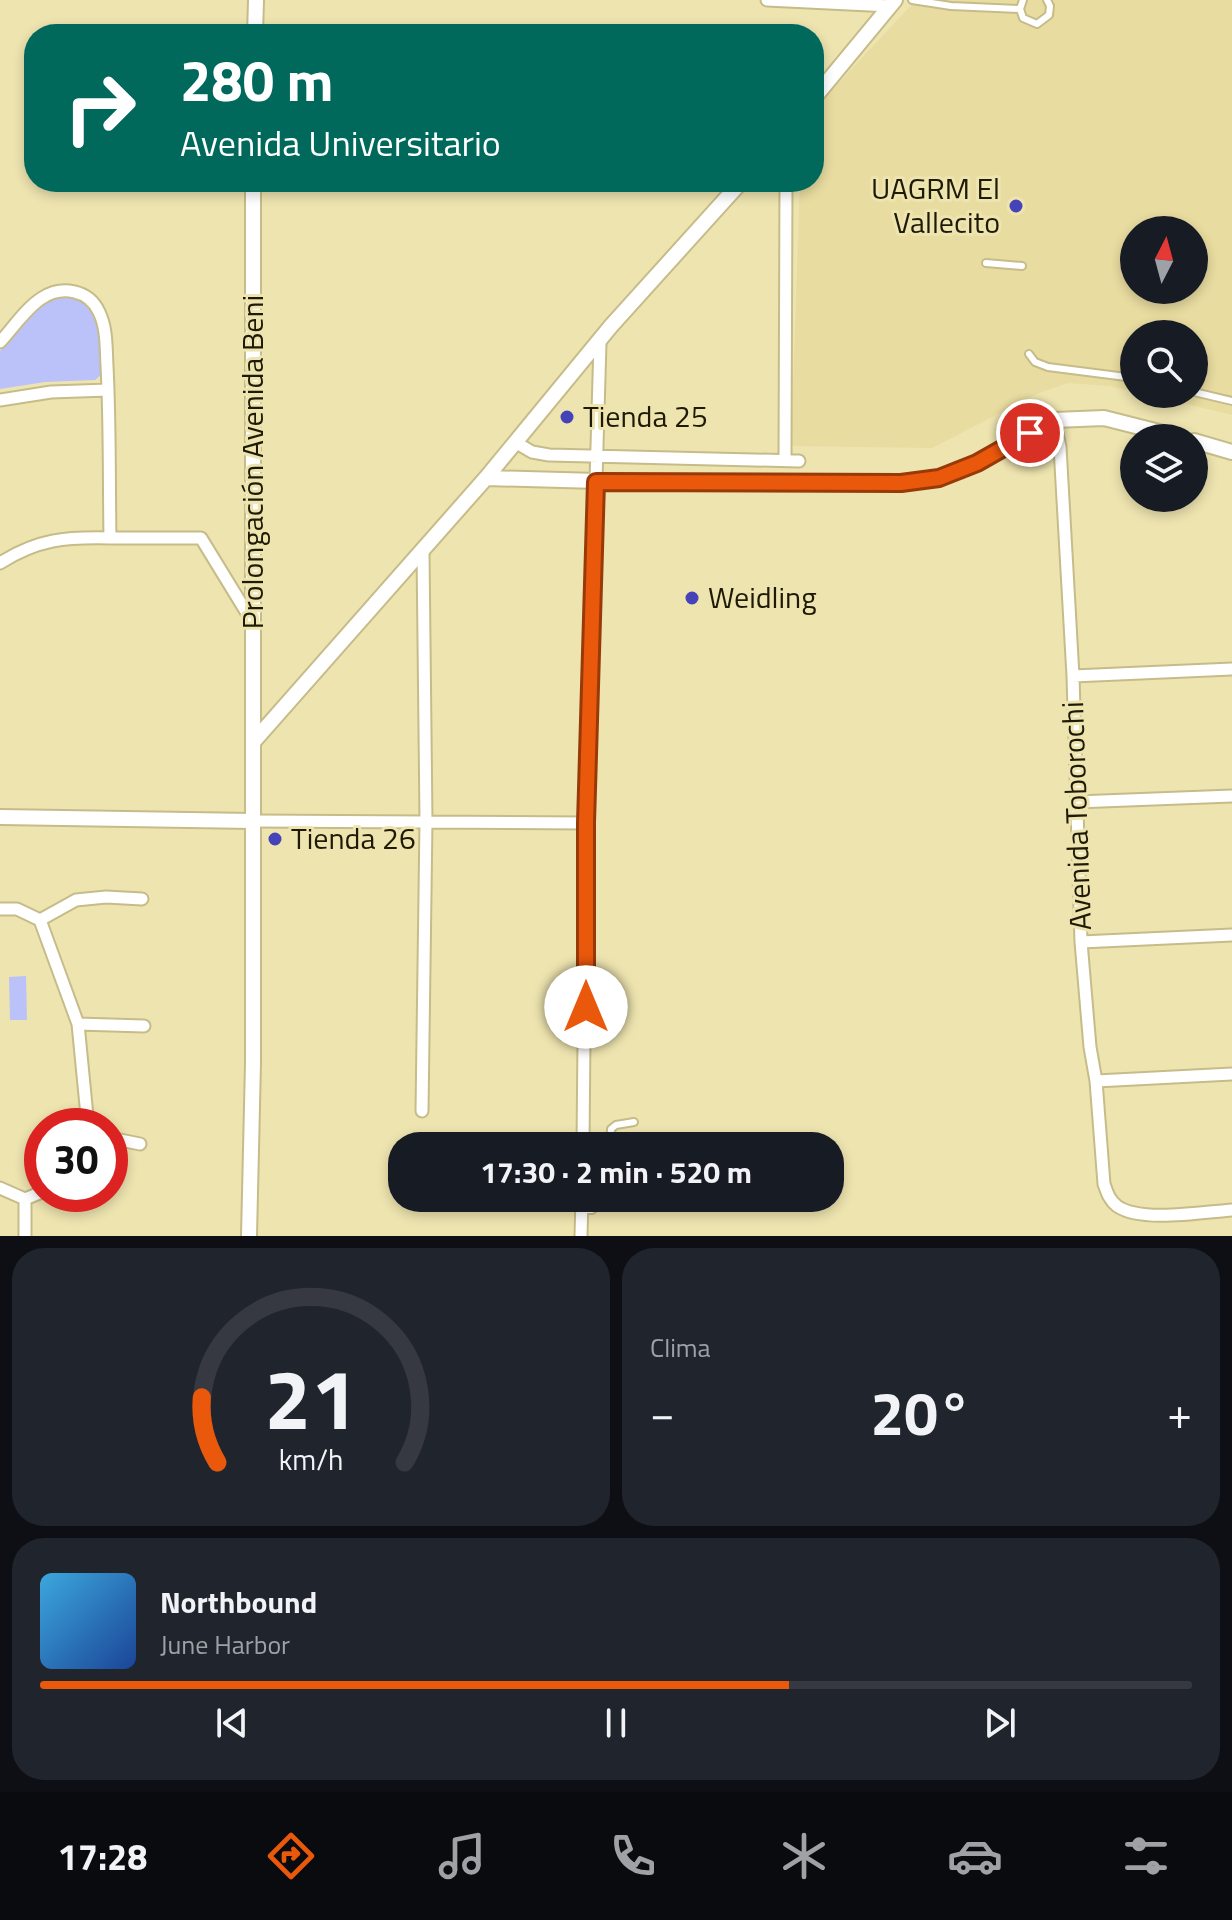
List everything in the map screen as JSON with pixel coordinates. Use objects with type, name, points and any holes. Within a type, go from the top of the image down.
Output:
[{"type":"street","points":[[255,24],[256,0]]},
{"type":"street","points":[[767,0],[893,3]]},
{"type":"street","points":[[824,86],[893,3]]},
{"type":"street","name":"Prolongación Avenida Beni","points":[[252,821],[253,192]]},
{"type":"street","points":[[254,741],[486,478],[611,326],[732,192]]},
{"type":"street","points":[[785,460],[786,192]]},
{"type":"street","points":[[0,342],[44,296],[63,290],[82,294],[96,307],[103,323],[108,390],[110,538]]},
{"type":"street","points":[[583,1132],[586,823],[600,343]]},
{"type":"street","points":[[0,400],[51,392],[108,390]]},
{"type":"street","points":[[486,478],[861,485],[939,478],[977,463],[1054,420],[1104,418],[1128,424]]},
{"type":"street","name":"Avenida Toborochi","points":[[1054,420],[1060,447],[1073,676],[1081,942],[1104,1184],[1110,1199],[1118,1207],[1142,1215],[1232,1210]]},
{"type":"street","points":[[515,442],[532,452],[549,455],[799,461]]},
{"type":"street","points":[[1208,445],[1232,452]]},
{"type":"street","points":[[0,563],[35,544],[54,539],[201,538],[254,624]]},
{"type":"street","points":[[422,1111],[426,821],[423,551]]},
{"type":"street","points":[[1073,676],[1232,669]]},
{"type":"street","points":[[1076,802],[1232,796]]},
{"type":"street","points":[[0,817],[586,823]]},
{"type":"street","points":[[249,1236],[253,1063],[252,821]]},
{"type":"street","points":[[40,920],[76,900],[106,897],[142,899]]},
{"type":"street","points":[[0,909],[17,909],[40,920],[78,1024],[86,1108]]},
{"type":"street","points":[[1081,942],[1232,935]]},
{"type":"street","points":[[78,1024],[144,1026]]},
{"type":"street","points":[[1096,1081],[1232,1074]]},
{"type":"street","points":[[128,1142],[140,1144]]},
{"type":"street","points":[[0,1188],[24,1199]]},
{"type":"street","points":[[25,1212],[25,1236]]},
{"type":"street","points":[[581,1236],[582,1212]]},
{"type":"lane","points":[[912,0],[951,6],[1020,9]]},
{"type":"lane","points":[[1023,0],[1020,9],[1027,22],[1037,24],[1049,15],[1047,0]]},
{"type":"lane","points":[[986,263],[1022,266]]},
{"type":"lane","points":[[1029,354],[1035,362],[1048,367],[1120,376]]},
{"type":"lane","points":[[1208,395],[1232,401]]},
{"type":"lane","points":[[611,1132],[616,1125],[634,1122]]},
{"type":"shaded area","name":"UAGRM El Vallecito","points":[[916,0],[1232,0],[1232,415],[1203,408],[1208,408],[1208,320],[1120,320],[1120,388],[1068,383],[1039,393],[932,448],[791,446],[800,192],[824,192],[824,98]]},
{"type":"shaded area","points":[[71,296],[90,308],[95,318],[101,375],[95,380],[45,382],[0,389],[0,351],[42,303],[51,298]]},
{"type":"shaded area","points":[[26,976],[27,1020],[10,1020],[9,977]]},
{"type":"place","name":"UAGRM El Vallecito","points":[[1016,206]]},
{"type":"place","name":"Tienda 25","points":[[567,417]]},
{"type":"place","name":"Weidling","points":[[692,598]]},
{"type":"place","name":"Tienda 26","points":[[275,839]]},
{"type":"route","points":[[586,1007],[586,823],[596,482],[901,483],[939,478],[977,463],[1030,433]]}]
